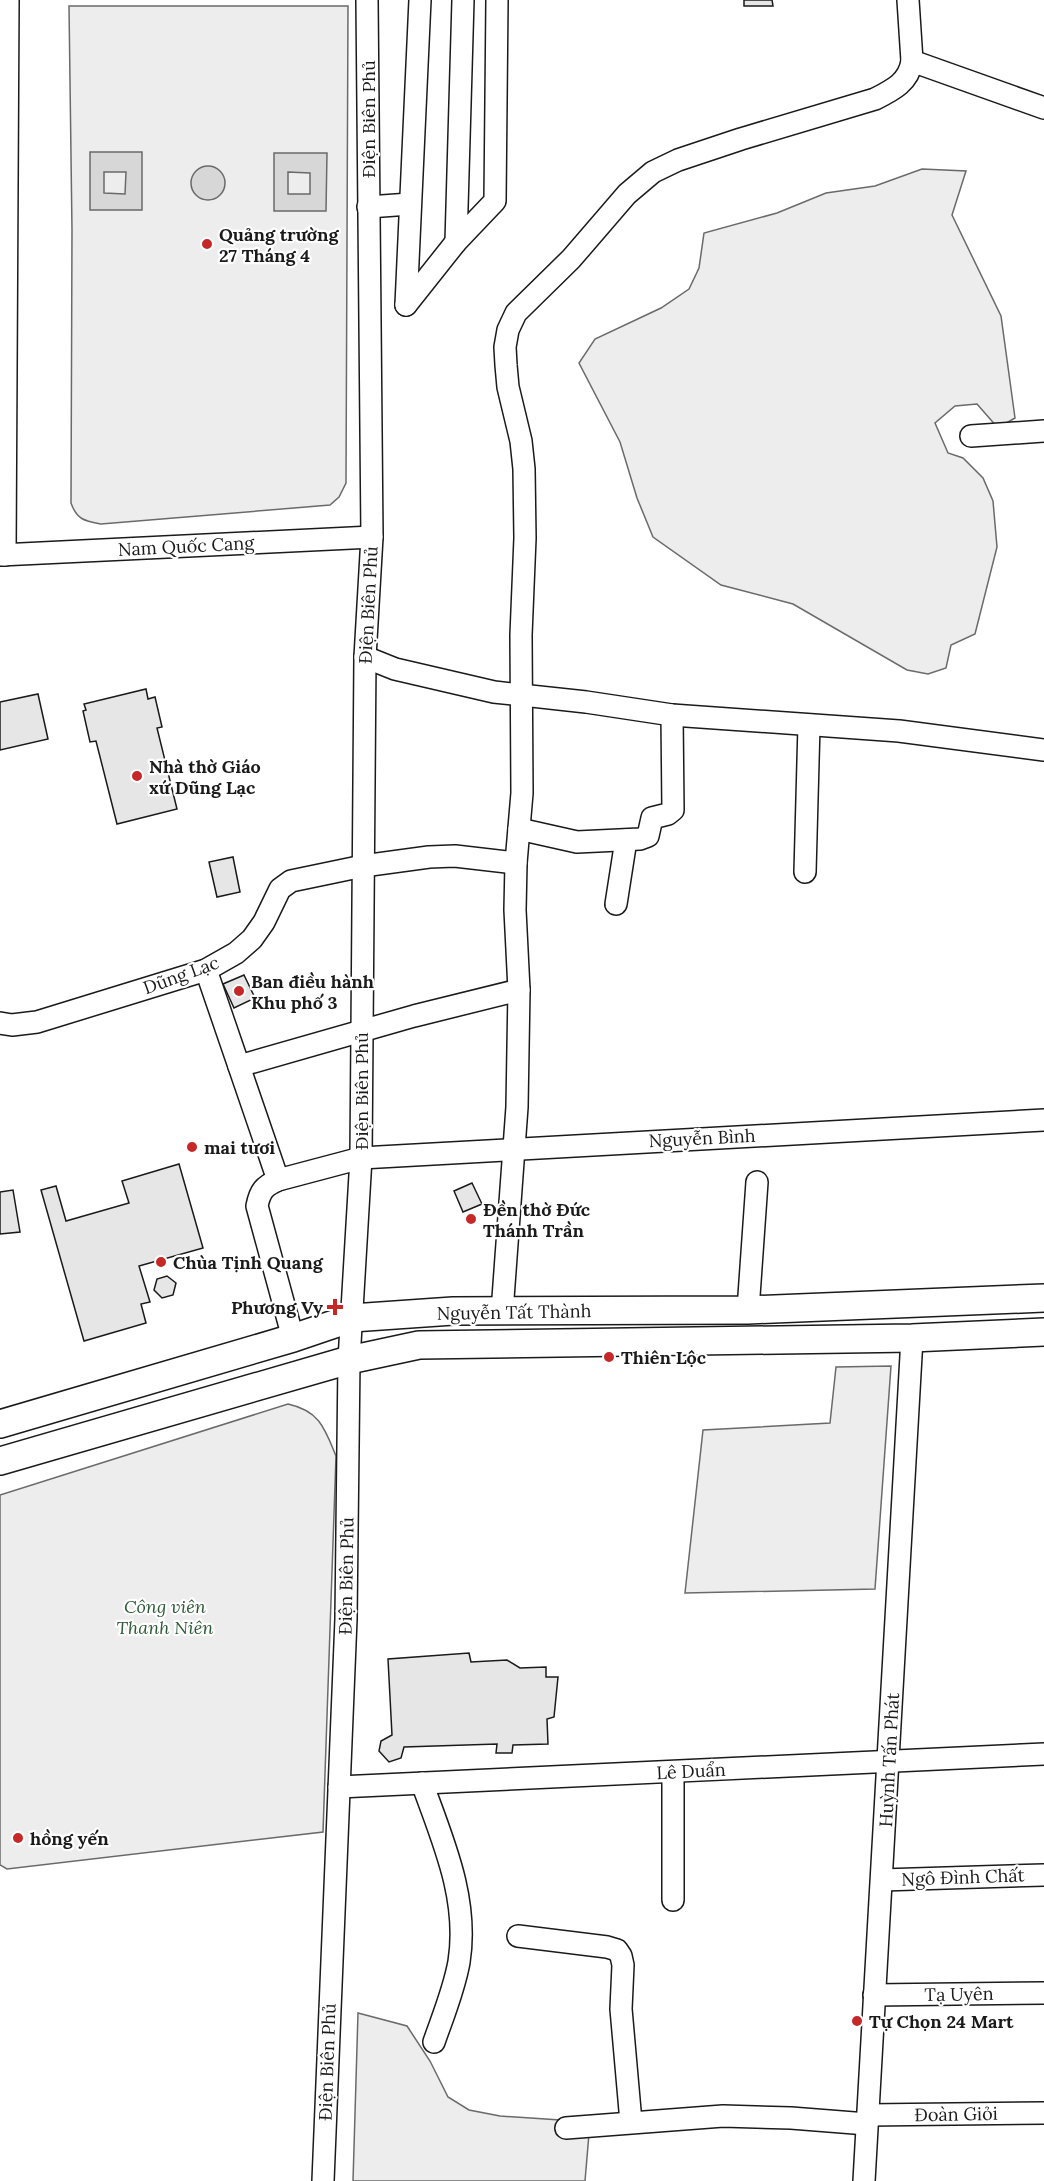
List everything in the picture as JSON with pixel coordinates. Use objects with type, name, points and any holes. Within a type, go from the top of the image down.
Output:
[{"type":"main road","name":"Nguyễn Tất Thành","points":[[0,1425],[293,1338],[352,1318],[453,1311],[748,1310],[1044,1298]]},
{"type":"main road","name":"Nguyễn Tất Thành","points":[[0,1461],[349,1360],[418,1346],[912,1338],[1044,1332]]},
{"type":"street","points":[[3,555],[8,0]]},
{"type":"street","name":"Điện Biên Phủ","points":[[323,2181],[346,1619],[349,1360],[361,1158],[365,657],[372,537],[367,0]]},
{"type":"street","points":[[420,0],[406,305],[456,242],[495,201],[496,0]]},
{"type":"street","points":[[456,242],[463,0]]},
{"type":"street","points":[[502,1312],[517,1107],[519,990],[515,910],[516,863],[522,793],[524,469],[521,441],[508,387],[505,347],[508,330],[516,313],[571,259],[627,194],[653,172],[678,160],[875,99],[892,91],[905,80],[911,70],[908,0]]},
{"type":"street","points":[[912,61],[1044,108]]},
{"type":"street","points":[[368,207],[410,204]]},
{"type":"street","points":[[971,436],[1044,431]]},
{"type":"street","name":"Nam Quốc Cang","points":[[3,555],[372,537]]},
{"type":"street","points":[[365,657],[395,669],[494,692],[586,702],[672,715],[898,731],[1044,750]]},
{"type":"street","points":[[519,829],[577,842],[626,840],[648,836],[652,818],[668,814],[673,810],[672,715]]},
{"type":"street","points":[[805,872],[809,725]]},
{"type":"street","points":[[616,904],[626,840]]},
{"type":"street","name":"Dũng Lạc","points":[[0,1023],[12,1025],[37,1022],[206,970],[236,953],[252,939],[264,922],[280,889],[291,881],[363,866],[429,857],[455,856],[516,863]]},
{"type":"street","points":[[206,970],[278,1180],[259,1192],[257,1206],[293,1338]]},
{"type":"street","points":[[239,1066],[414,1016],[519,990]]},
{"type":"street","name":"Nguyễn Bình","points":[[278,1180],[361,1158],[1044,1120]]},
{"type":"street","points":[[748,1310],[757,1182]]},
{"type":"street","name":"Huỳnh Tấn Phát","points":[[864,2181],[912,1338]]},
{"type":"street","name":"Lê Duẩn","points":[[339,1787],[1044,1754]]},
{"type":"street","points":[[673,1772],[673,1900]]},
{"type":"street","points":[[422,1783],[452,1866],[462,1939],[459,1964],[434,2042]]},
{"type":"street","name":"Ngô Đình Chất","points":[[882,1880],[1044,1875]]},
{"type":"street","points":[[519,1936],[607,1947],[617,1950],[621,1956],[623,1965],[621,2019],[631,2121]]},
{"type":"street","name":"Tạ Uyên","points":[[874,1995],[1044,1993]]},
{"type":"street","name":"Đoàn Giỏi","points":[[566,2128],[631,2121],[723,2116],[868,2120],[1044,2113]]},
{"type":"green space","name":"Quảng trường 27 Tháng 4","points":[[69,6],[348,6],[346,483],[339,497],[330,505],[101,524],[82,519],[73,509],[71,503],[72,230]]},
{"type":"green space","points":[[922,169],[966,171],[952,215],[1001,316],[1015,418],[998,428],[977,404],[955,406],[935,423],[948,453],[963,458],[983,478],[993,501],[997,547],[975,634],[951,645],[946,668],[928,674],[907,670],[793,604],[721,585],[653,537],[637,498],[620,442],[579,363],[595,339],[661,308],[689,289],[699,268],[704,233],[777,213],[826,193],[875,186]]},
{"type":"green space","points":[[891,1366],[875,1589],[685,1593],[703,1430],[830,1423],[836,1367]]},
{"type":"green space","name":"Công viên Thanh Niên","points":[[288,1404],[307,1411],[320,1422],[336,1456],[323,1832],[7,1869],[0,1865],[0,1495]]},
{"type":"green space","points":[[358,2013],[407,2026],[430,2061],[448,2097],[469,2110],[500,2116],[590,2122],[585,2181],[353,2181]]},
{"type":"shaded area","points":[[90,152],[142,152],[142,210],[90,210]],"holes":[[[104,172],[126,172],[125,194],[104,193]]]},
{"type":"shaded area","points":[[274,153],[327,153],[326,211],[274,211]],"holes":[[[288,172],[310,173],[310,194],[288,194]]]},
{"type":"shaded area","points":[[208,166],[220,171],[225,183],[220,195],[208,200],[196,195],[191,183],[196,171]]},
{"type":"building","points":[[744,0],[772,0],[773,6],[744,6]]},
{"type":"building","name":"Nhà thờ Giáo xứ Dũng Lạc","points":[[146,689],[148,699],[155,697],[162,727],[157,728],[177,809],[117,824],[96,741],[90,742],[83,711],[86,710],[84,704]]},
{"type":"building","points":[[38,694],[48,739],[0,750],[0,702]]},
{"type":"building","points":[[233,857],[240,892],[217,897],[209,862]]},
{"type":"building","name":"Ban điều hành Khu phố 3","points":[[244,975],[255,998],[234,1008],[223,984]]},
{"type":"building","points":[[179,1164],[203,1248],[139,1266],[150,1302],[141,1304],[146,1323],[84,1341],[41,1190],[56,1186],[66,1221],[129,1203],[122,1181]]},
{"type":"building","points":[[472,1183],[482,1204],[463,1212],[454,1191]]},
{"type":"building","points":[[13,1190],[20,1232],[0,1234],[0,1192]]},
{"type":"building","points":[[167,1276],[176,1283],[173,1295],[162,1298],[154,1290],[157,1279]]},
{"type":"building","points":[[469,1653],[471,1662],[507,1660],[520,1668],[546,1667],[546,1677],[558,1677],[554,1717],[547,1719],[548,1744],[513,1745],[512,1753],[496,1753],[497,1744],[404,1747],[401,1758],[389,1762],[379,1751],[381,1741],[392,1735],[388,1659]]},
{"type":"place","name":"Quảng trường 27 Tháng 4","points":[[207,244]]},
{"type":"place","name":"Nhà thờ Giáo xứ Dũng Lạc","points":[[137,776]]},
{"type":"place","name":"Ban điều hành Khu phố 3","points":[[239,991]]},
{"type":"place","name":"mai tươi","points":[[192,1147]]},
{"type":"place","name":"Đền thờ Đức Thánh Trần","points":[[471,1219]]},
{"type":"place","name":"Chùa Tịnh Quang","points":[[161,1262]]},
{"type":"place","name":"Phương Vy","points":[[335,1307]]},
{"type":"place","name":"Thiên Lộc","points":[[609,1357]]},
{"type":"place","name":"hồng yến","points":[[18,1838]]},
{"type":"place","name":"Tự Chọn 24 Mart","points":[[857,2021]]}]
